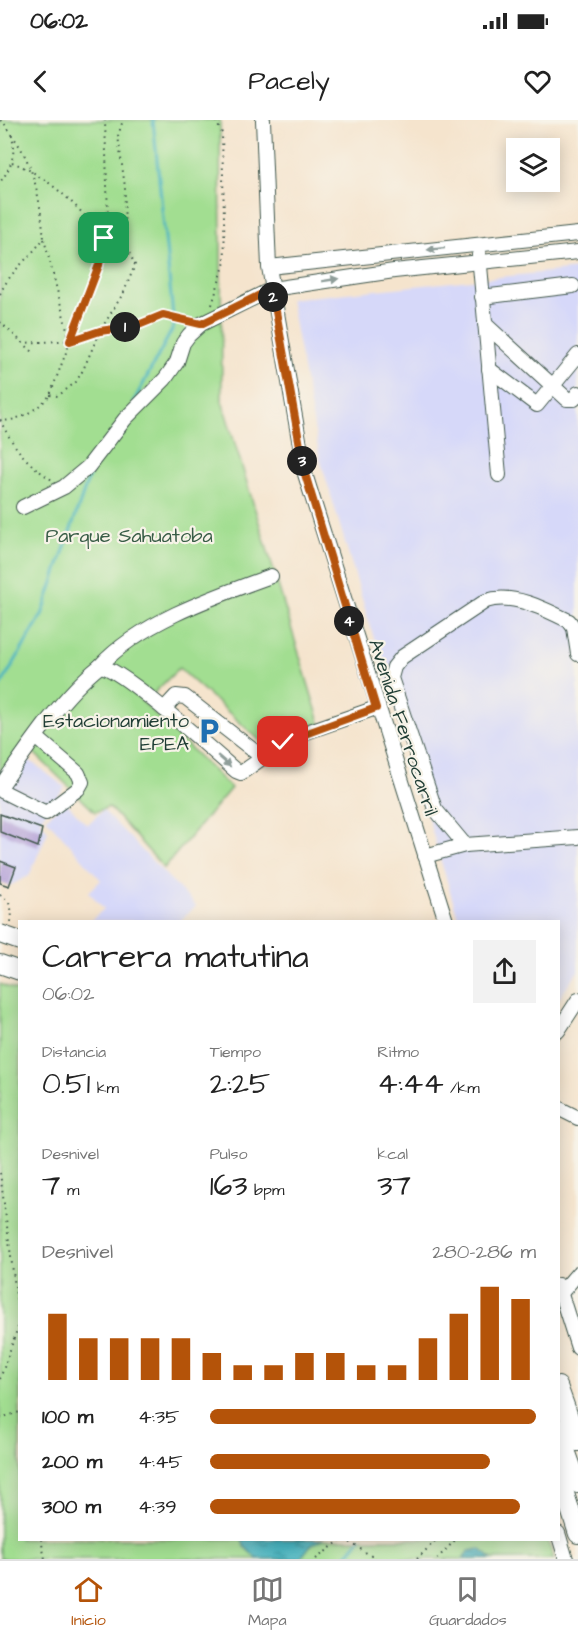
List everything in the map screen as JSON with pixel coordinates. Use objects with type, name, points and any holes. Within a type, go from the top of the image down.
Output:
[{"type":"main road","points":[[0,934],[18,940]]},
{"type":"main road","points":[[0,964],[18,970]]},
{"type":"main road","points":[[560,1392],[578,1442]]},
{"type":"main road","points":[[560,1434],[578,1484]]},
{"type":"main road","points":[[560,1478],[578,1534]]},
{"type":"street","name":"Avenida Ferrocarril","points":[[262,120],[269,267],[305,474],[376,708],[446,920]]},
{"type":"street","points":[[269,267],[578,234]]},
{"type":"street","points":[[524,239],[526,257]]},
{"type":"street","points":[[478,244],[499,475]]},
{"type":"street","points":[[23,507],[64,487],[88,467],[125,419],[165,379],[177,362],[183,343],[205,322],[272,289],[394,271],[578,252]]},
{"type":"street","points":[[393,254],[394,271]]},
{"type":"street","points":[[482,297],[573,286]]},
{"type":"street","points":[[485,324],[570,401],[578,393]]},
{"type":"street","points":[[489,369],[532,404],[540,403],[578,355]]},
{"type":"street","points":[[36,737],[78,773],[82,782],[78,789],[46,813],[1,789],[36,737],[55,713],[117,650],[159,624],[271,576]]},
{"type":"street","points":[[465,845],[431,802],[391,678],[394,667],[402,657],[486,601],[500,597],[515,599],[569,621],[574,628],[578,654]]},
{"type":"street","points":[[100,666],[111,670],[164,709],[236,771],[247,771],[292,737],[376,708]]},
{"type":"street","points":[[164,709],[176,696],[185,697],[263,758]]},
{"type":"street","points":[[425,856],[465,845],[578,837]]},
{"type":"street","points":[[560,1029],[572,1020],[578,1000]]},
{"type":"street","points":[[560,1109],[578,1118]]},
{"type":"street","points":[[560,1288],[578,1273]]},
{"type":"street","points":[[560,1292],[576,1341]]},
{"type":"street","points":[[560,1540],[566,1559]]},
{"type":"path","points":[[0,120],[23,149],[32,171],[44,238],[70,341]]},
{"type":"path","points":[[0,420],[8,422],[13,420],[44,403],[50,395],[99,265],[108,217],[105,120]]},
{"type":"path","points":[[50,395],[58,396],[76,382],[100,331],[124,292],[135,266],[124,242],[125,187],[118,136],[123,120]]},
{"type":"path","points":[[22,342],[70,341],[100,331],[136,326],[163,315],[205,322],[225,262],[222,133],[215,120]]},
{"type":"path","points":[[0,182],[12,162],[14,143],[11,134]]},
{"type":"path","points":[[12,162],[32,171],[77,207],[104,238]]},
{"type":"path","points":[[0,294],[7,279],[31,256],[44,238]]},
{"type":"path","points":[[0,322],[34,354]]},
{"type":"path","points":[[0,420],[14,447],[35,468],[64,487]]},
{"type":"path","points":[[0,1173],[18,1309]]},
{"type":"path","points":[[0,1379],[18,1330]]},
{"type":"path","points":[[0,1418],[18,1413]]},
{"type":"path","points":[[41,1541],[45,1559]]},
{"type":"path","points":[[316,1559],[341,1541]]},
{"type":"path","points":[[349,1541],[376,1559]]},
{"type":"path","points":[[417,1559],[435,1541]]},
{"type":"path","points":[[437,1559],[454,1541]]},
{"type":"shaded area","points":[[578,269],[578,971],[560,997],[560,920],[459,920],[320,459],[290,299]]},
{"type":"shaded area","points":[[14,749],[65,787],[40,820],[48,831],[29,876],[9,886],[0,883],[0,760]]},
{"type":"shaded area","points":[[65,801],[87,825],[103,810],[196,906],[181,920],[91,920],[104,909],[89,892],[101,880],[46,818]]},
{"type":"green space","name":"Parque Sahuatoba","points":[[0,120],[220,120],[222,401],[322,729],[276,755],[179,668],[153,694],[107,667],[231,788],[164,868],[109,807],[95,812],[28,747],[0,779]]},
{"type":"green space","points":[[0,984],[18,991],[18,1541],[548,1541],[554,1559],[0,1559]]},
{"type":"water","points":[[243,1541],[319,1541],[310,1546],[300,1559],[257,1559],[244,1546]]},
{"type":"water","points":[[480,1549],[492,1559],[462,1559],[469,1551]]},
{"type":"building","points":[[0,814],[42,829],[38,847],[0,832]]},
{"type":"building","points":[[0,861],[16,867],[9,886],[0,883]]},
{"type":"waterway","points":[[134,401],[174,326],[153,120]]},
{"type":"waterway","points":[[0,687],[42,615],[90,473]]},
{"type":"waterway","points":[[344,1559],[358,1541]]},
{"type":"place","name":"Estacionamiento EPEA","points":[[209,731]]},
{"type":"route","points":[[104,238],[99,265],[70,341],[79,340],[100,331],[136,326],[163,315],[173,315],[201,324],[272,289],[299,445],[313,507],[376,708],[329,723],[283,742]]}]
